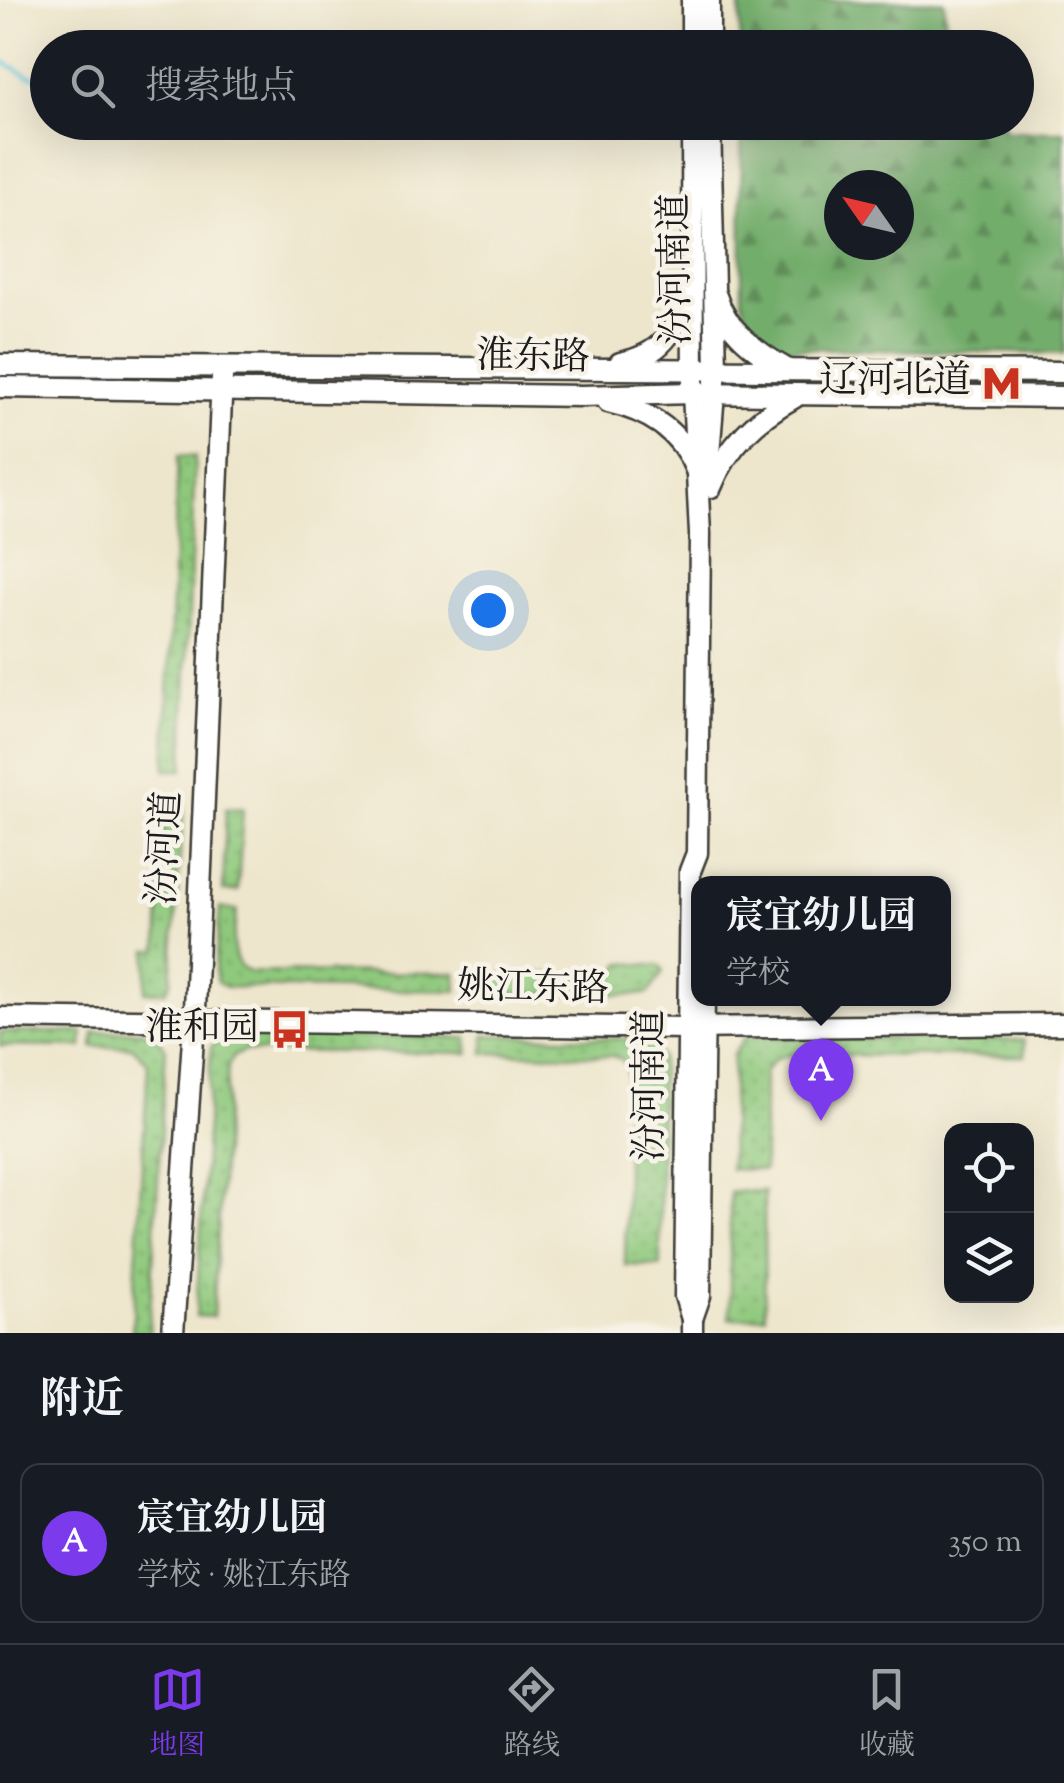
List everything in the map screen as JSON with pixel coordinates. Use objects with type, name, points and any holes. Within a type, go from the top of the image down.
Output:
[{"type":"main road","points":[[692,0],[692,30]]},
{"type":"main road","points":[[708,0],[709,30]]},
{"type":"main road","name":"汾河南道","points":[[693,140],[703,285],[716,369],[704,394],[698,476],[698,853],[704,876]]},
{"type":"main road","name":"汾河南道","points":[[700,534],[705,502],[704,394],[693,369],[703,285],[709,140]]},
{"type":"main road","points":[[598,367],[631,361],[656,350],[703,285],[747,343],[790,371]]},
{"type":"main road","name":"淮东路","points":[[0,364],[1064,372]]},
{"type":"main road","name":"汾河道","points":[[173,1333],[194,1014],[222,366]]},
{"type":"main road","name":"淮东路","points":[[0,387],[582,396],[1064,397]]},
{"type":"main road","points":[[582,396],[658,420],[684,446],[698,476]]},
{"type":"main road","points":[[705,502],[718,471],[738,440],[766,413],[796,396]]},
{"type":"main road","name":"汾河南道","points":[[691,892],[690,871],[698,853]]},
{"type":"main road","name":"姚江东路","points":[[0,1008],[194,1014],[1064,1021]]},
{"type":"main road","name":"姚江东路","points":[[0,1018],[194,1014]]},
{"type":"main road","name":"汾河南道","points":[[692,1326],[686,1296],[697,1017]]},
{"type":"green space","points":[[740,0],[944,1],[946,25],[957,30],[740,30]]},
{"type":"green space","points":[[1034,131],[1064,131],[1064,354],[789,348],[777,346],[753,331],[742,302],[741,140],[1034,140]]},
{"type":"green space","points":[[178,456],[195,457],[183,770],[165,770]]},
{"type":"green space","points":[[164,802],[184,802],[171,982],[166,991],[145,992],[148,950],[158,950]]},
{"type":"green space","points":[[243,808],[238,891],[223,891],[226,809]]},
{"type":"green space","points":[[220,908],[237,910],[235,953],[237,961],[249,972],[456,973],[457,991],[226,987],[217,982],[215,970]]},
{"type":"green space","points":[[622,963],[661,966],[663,972],[649,993],[636,995],[482,992],[483,974],[614,974]]},
{"type":"green space","points":[[141,1030],[157,1037],[166,1048],[149,1333],[132,1333],[148,1063],[132,1047],[93,1047],[94,1032]]},
{"type":"green space","points":[[0,1032],[83,1032],[82,1047],[0,1046]]},
{"type":"green space","points":[[227,1034],[468,1038],[469,1053],[245,1051],[234,1056],[228,1066],[213,1317],[196,1316],[211,1047]]},
{"type":"green space","points":[[485,1035],[640,1039],[652,1044],[661,1058],[660,1266],[625,1265],[627,1067],[621,1059],[484,1053]]},
{"type":"green space","points":[[745,1037],[1024,1040],[1025,1056],[785,1055],[773,1061],[764,1073],[764,1170],[730,1169],[733,1055]]},
{"type":"green space","points":[[764,1191],[765,1316],[730,1319],[730,1192]]},
{"type":"waterway","points":[[0,60],[30,76]]},
{"type":"place","name":"辽河北道","points":[[1001,383]]},
{"type":"place","name":"淮和园","points":[[289,1030]]},
{"type":"place","name":"宸宜幼儿园","points":[[821,1121]]}]
